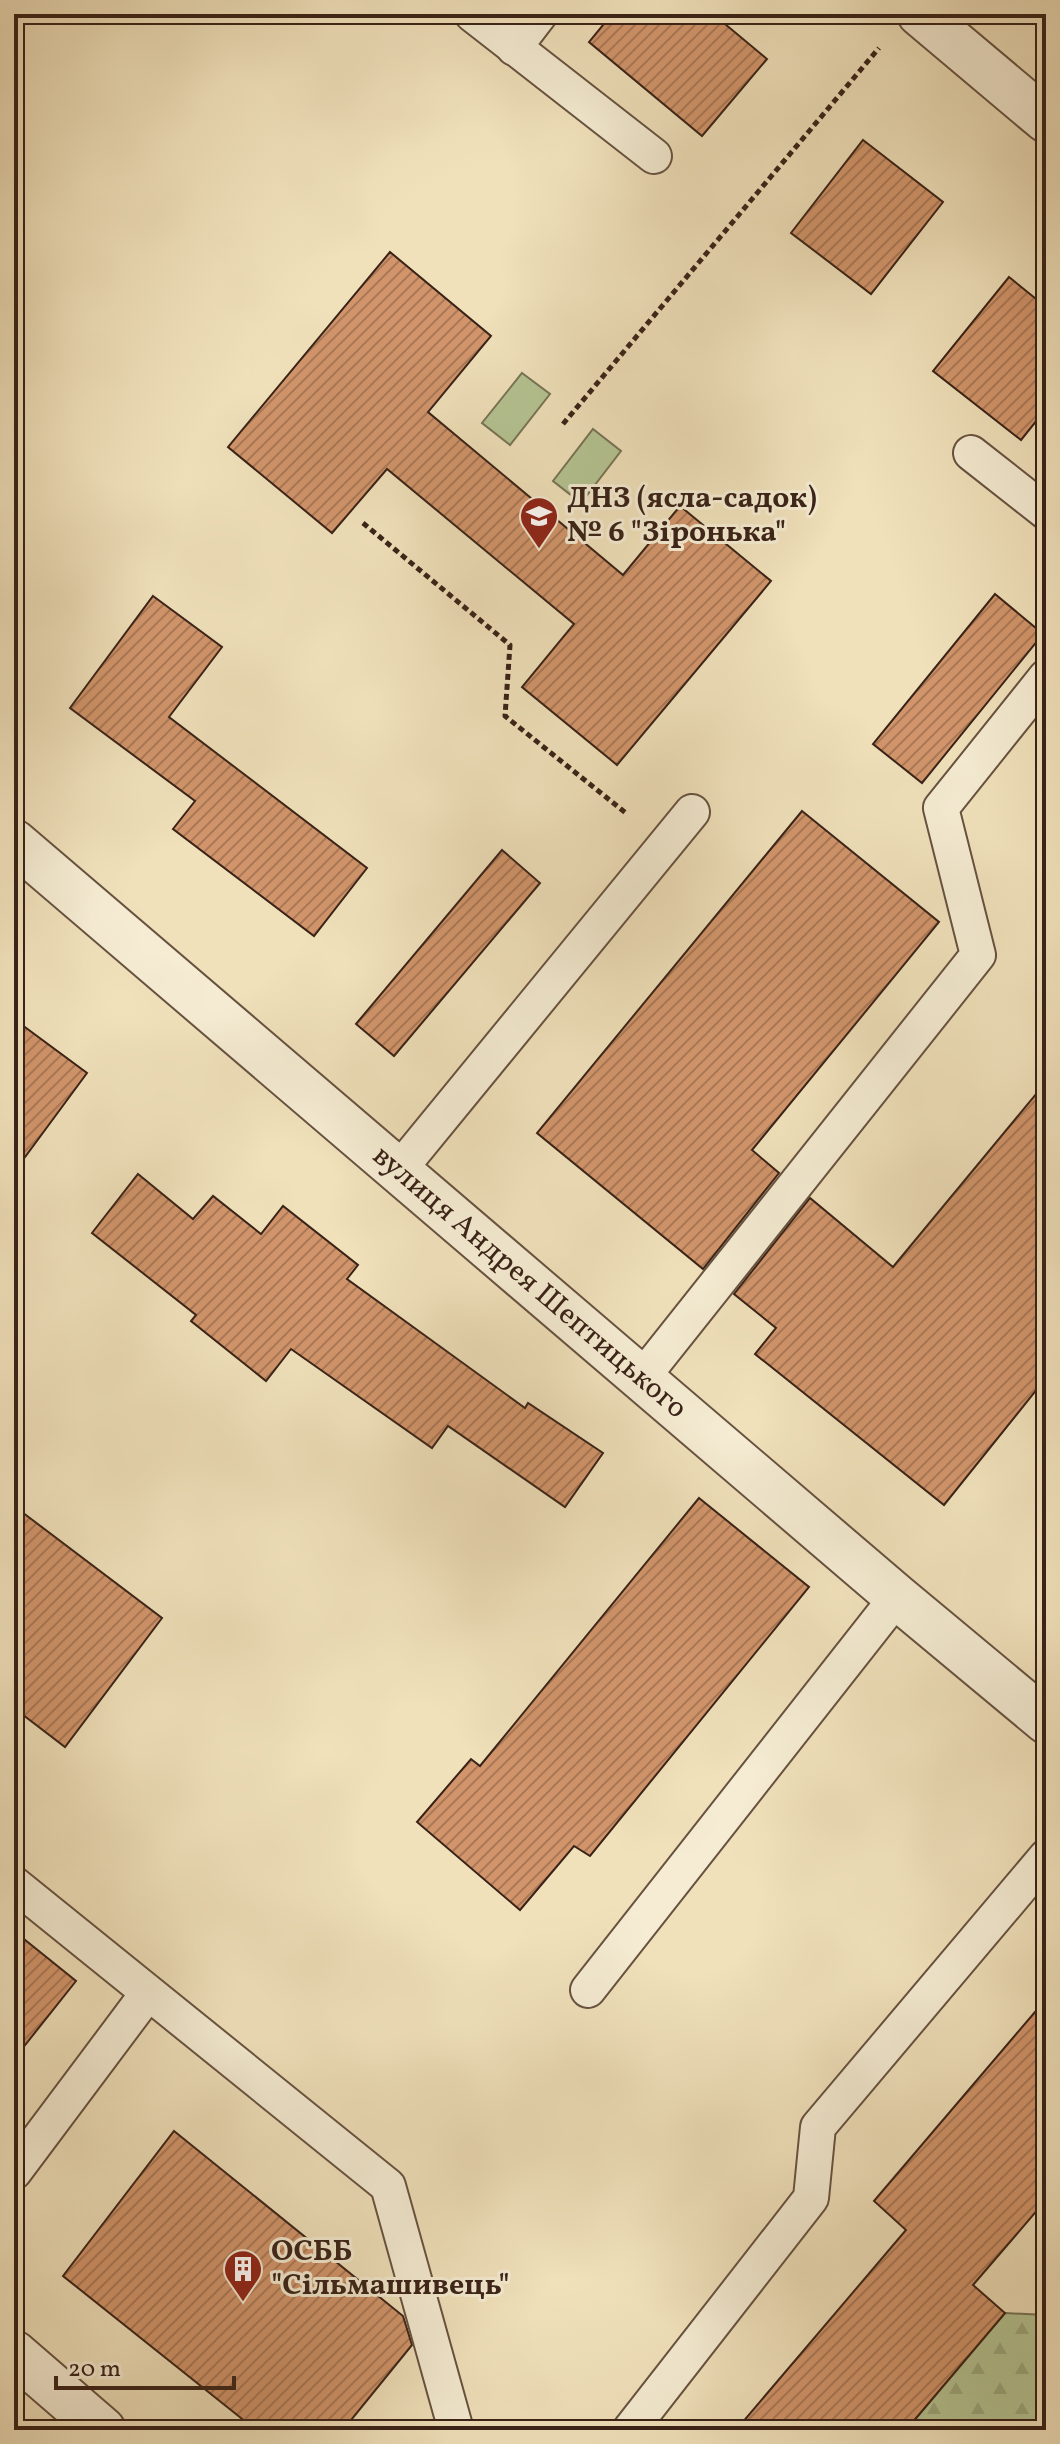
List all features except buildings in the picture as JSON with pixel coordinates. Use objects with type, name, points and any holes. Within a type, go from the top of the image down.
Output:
[{"type":"street","points":[[920,14],[1046,120]]},
{"type":"street","name":"вулиця Андрея Шептицького","points":[[14,842],[1046,1721]]},
{"type":"street","points":[[14,2353],[103,2430]]},
{"type":"lane","points":[[472,14],[654,156]]},
{"type":"lane","points":[[514,48],[540,14]]},
{"type":"lane","points":[[971,453],[1046,512]]},
{"type":"lane","points":[[641,1379],[978,955],[941,808],[1046,677]]},
{"type":"lane","points":[[398,1171],[692,812]]},
{"type":"lane","points":[[588,1990],[897,1597]]},
{"type":"lane","points":[[630,2430],[811,2198],[818,2127],[1046,1857]]},
{"type":"lane","points":[[14,1884],[388,2186],[456,2430]]},
{"type":"lane","points":[[14,2172],[148,1993]]},
{"type":"path","points":[[563,424],[885,41]]},
{"type":"path","points":[[363,523],[510,645],[505,716],[665,845]]},
{"type":"green space","points":[[522,373],[550,394],[510,445],[482,423]]},
{"type":"green space","points":[[593,429],[621,451],[581,503],[553,481]]},
{"type":"green space","points":[[1005,2313],[1046,2315],[1046,2430],[906,2430]]},
{"type":"place","name":"ДНЗ (ясла-садок) № 6 \"Зіронька\"","points":[[539,550]]},
{"type":"place","name":"ОСББ \"Сільмашивець\"","points":[[243,2303]]}]
